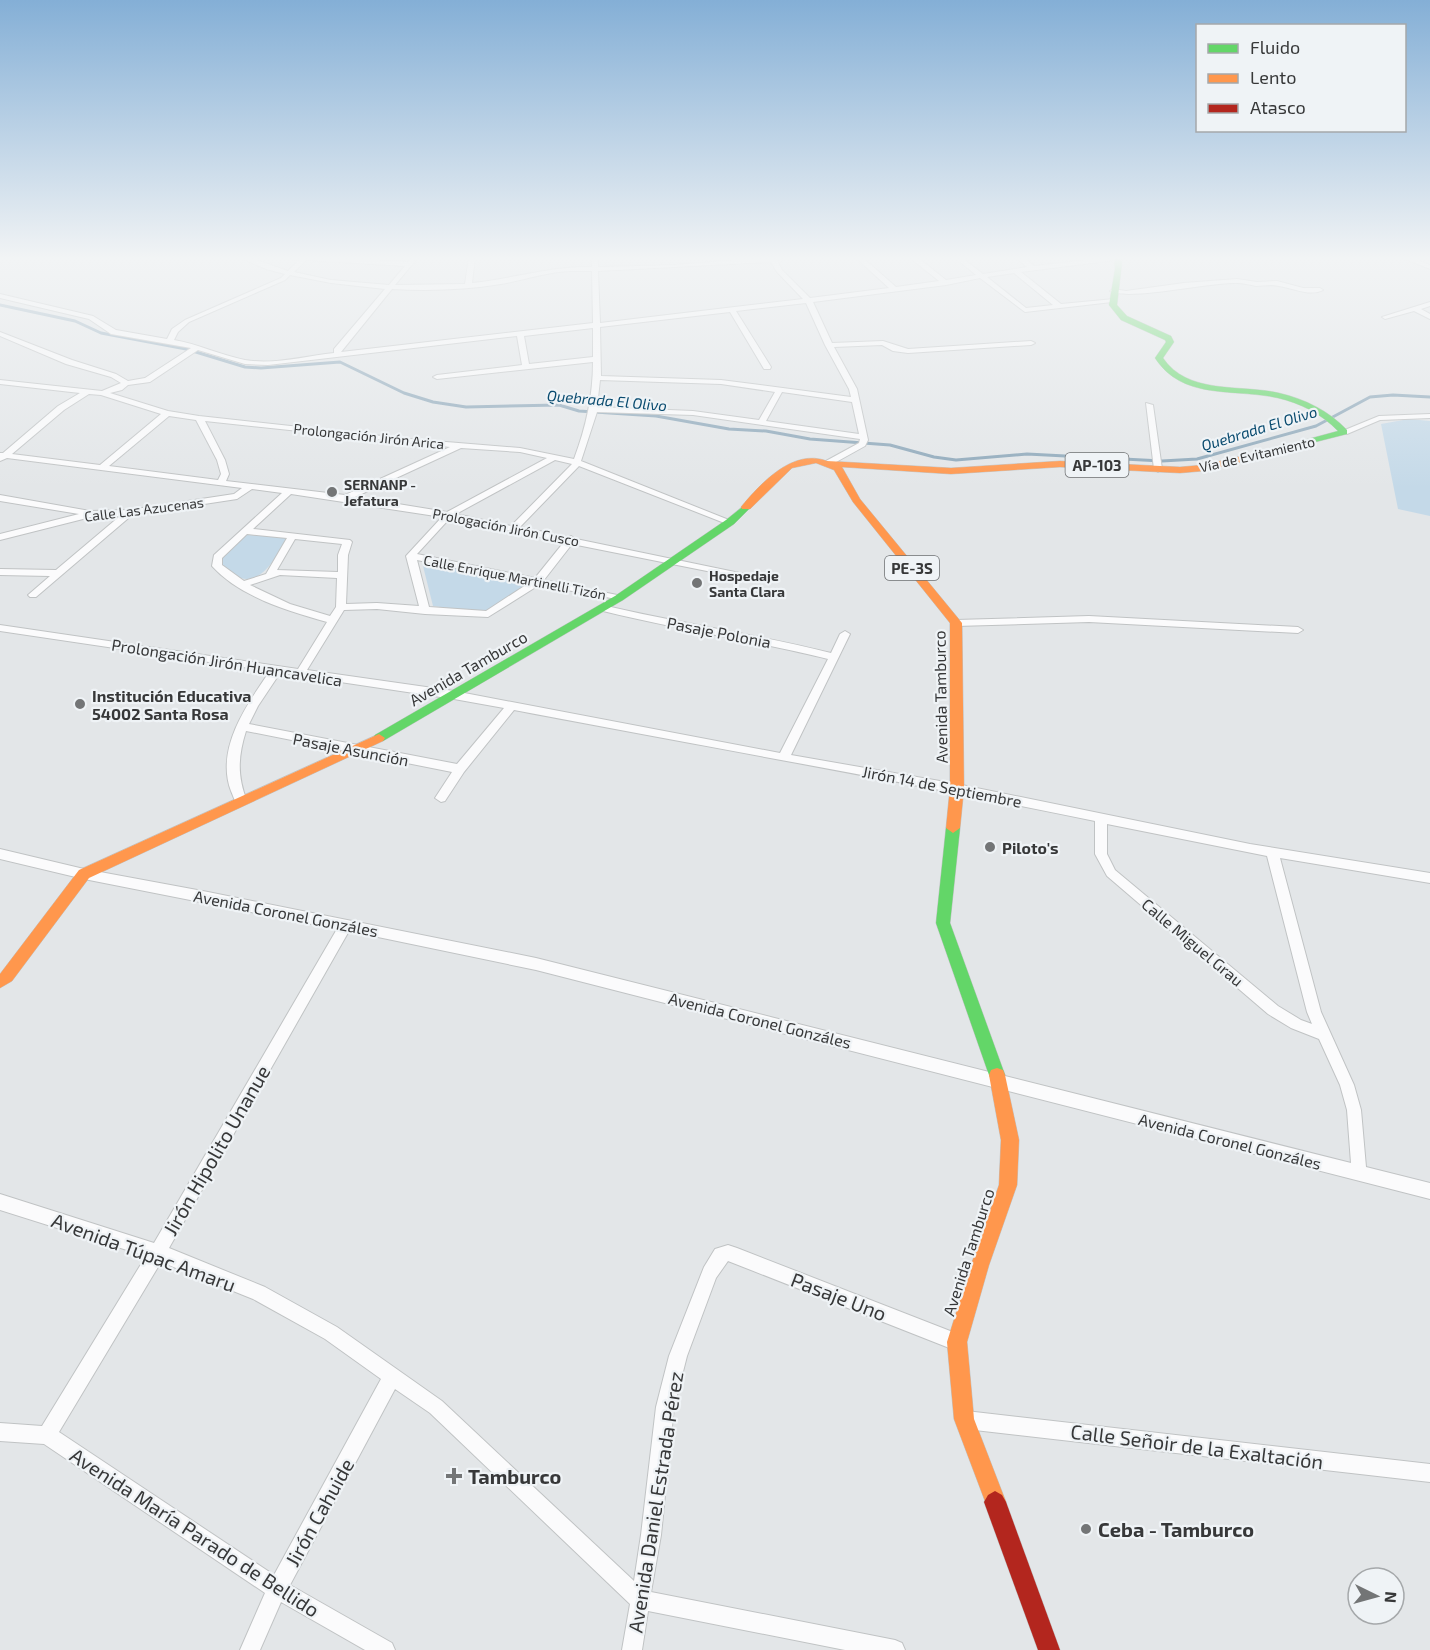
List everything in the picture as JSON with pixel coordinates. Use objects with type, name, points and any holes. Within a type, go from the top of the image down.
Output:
[{"type":"main road","name":"Vía de Evitamiento","points":[[1160,334],[1168,338],[1170,342],[1159,358],[1161,364],[1180,378],[1199,387],[1216,390],[1278,395],[1330,418],[1344,432]]},
{"type":"main road","name":"Vía de Evitamiento","points":[[829,463],[951,471],[1060,464],[1158,469],[1203,468],[1344,432]]},
{"type":"main road","name":"Avenida Tamburco","points":[[0,982],[7,977],[84,874],[354,750],[454,695],[619,598],[730,522],[789,466],[803,461],[829,463],[838,468],[856,500],[956,623],[957,788],[943,923],[1000,1082],[1010,1140],[1008,1185],[980,1265],[957,1342],[964,1419],[1049,1650]]},
{"type":"street","points":[[0,334],[21,340],[70,363],[126,382],[147,380],[193,350]]},
{"type":"street","points":[[125,334],[170,342],[193,350],[253,363],[278,363],[512,334]]},
{"type":"street","points":[[170,342],[174,334]]},
{"type":"street","points":[[338,355],[339,347],[350,334]]},
{"type":"street","points":[[520,334],[526,367]]},
{"type":"street","points":[[513,528],[576,462],[592,412],[597,378],[596,334]]},
{"type":"street","points":[[747,334],[767,367]]},
{"type":"street","points":[[824,334],[853,389],[864,440]]},
{"type":"street","points":[[829,345],[883,343],[908,351],[1031,343]]},
{"type":"street","points":[[437,377],[597,359]]},
{"type":"street","points":[[597,378],[721,382],[855,400]]},
{"type":"street","name":"Prolongación Jirón Arica","points":[[0,382],[102,393],[167,413],[199,418],[520,450],[576,462],[730,522]]},
{"type":"street","points":[[102,393],[119,388],[126,382]]},
{"type":"street","points":[[761,423],[779,391]]},
{"type":"street","points":[[2,457],[62,408],[87,392]]},
{"type":"street","points":[[1149,405],[1158,469]]},
{"type":"street","points":[[592,412],[656,410],[761,423],[864,440]]},
{"type":"street","points":[[102,468],[167,413]]},
{"type":"street","points":[[1344,432],[1379,418],[1430,416]]},
{"type":"street","points":[[199,418],[221,460],[225,474],[221,482]]},
{"type":"street","points":[[829,463],[864,440]]},
{"type":"street","points":[[345,498],[462,445]]},
{"type":"street","name":"Prologación Jirón Cusco","points":[[2,457],[221,482],[448,514],[759,580]]},
{"type":"street","points":[[424,611],[411,556],[448,514],[555,457]]},
{"type":"street","name":"Calle Las Azucenas","points":[[0,537],[91,513],[129,513],[237,496],[250,486]]},
{"type":"street","points":[[289,491],[246,531],[226,546],[217,557],[217,566],[296,611],[332,620]]},
{"type":"street","points":[[0,498],[91,513]]},
{"type":"street","points":[[33,595],[129,513]]},
{"type":"street","points":[[246,531],[347,542],[343,555],[341,607],[300,673]]},
{"type":"street","points":[[270,573],[293,535]]},
{"type":"street","points":[[341,607],[377,606],[488,614],[538,580],[571,539]]},
{"type":"street","name":"Calle Enrique Martinelli Tizón","points":[[411,556],[619,598]]},
{"type":"street","points":[[245,584],[270,573],[288,571],[343,575]]},
{"type":"street","points":[[0,572],[57,573]]},
{"type":"street","name":"Pasaje Polonia","points":[[602,608],[647,619],[765,640],[835,657]]},
{"type":"street","points":[[956,623],[1099,619],[1298,630]]},
{"type":"street","name":"Prolongación Jirón Huancavelica","points":[[0,628],[454,695]]},
{"type":"street","points":[[784,757],[845,634]]},
{"type":"street","points":[[241,801],[232,774],[235,745],[259,694],[276,670]]},
{"type":"street","name":"Jirón 14 de Septiembre","points":[[454,695],[957,788],[1272,853],[1430,878]]},
{"type":"street","points":[[441,798],[460,769],[512,706]]},
{"type":"street","name":"Pasaje Asunción","points":[[243,727],[460,769]]},
{"type":"street","name":"Calle Miguel Grau","points":[[1101,818],[1101,854],[1112,873],[1273,1010],[1296,1024],[1325,1035]]},
{"type":"street","points":[[1272,853],[1314,1012],[1347,1085],[1354,1110],[1359,1173]]},
{"type":"street","name":"Avenida Coronel Gonzáles","points":[[0,854],[84,874],[536,964],[1430,1191]]},
{"type":"street","name":"Jirón Hipolito Unanue","points":[[47,1435],[158,1252],[346,925]]},
{"type":"street","name":"Avenida Túpac Amaru","points":[[0,1202],[158,1252],[259,1293],[331,1333],[436,1407],[639,1599]]},
{"type":"street","name":"Pasaje Uno","points":[[721,1255],[728,1253],[737,1256],[957,1342]]},
{"type":"street","name":"Avenida Daniel Estrada Pérez","points":[[632,1650],[651,1535],[665,1407],[678,1356],[710,1273],[721,1255]]},
{"type":"street","name":"Jirón Cahuide","points":[[250,1650],[277,1589],[392,1376]]},
{"type":"street","name":"Calle Señoir de la Exaltación","points":[[964,1419],[1430,1473]]},
{"type":"street","points":[[0,1432],[47,1435]]},
{"type":"street","name":"Avenida María Parado de Bellido","points":[[47,1435],[277,1589],[385,1650]]},
{"type":"street","points":[[639,1599],[895,1650]]},
{"type":"shaded area","points":[[1409,419],[1430,421],[1430,516],[1398,509],[1381,424]]},
{"type":"shaded area","points":[[247,535],[283,537],[287,540],[274,560],[260,575],[242,578],[232,574],[220,564],[220,556],[241,537]]},
{"type":"shaded area","points":[[429,561],[531,583],[488,613],[433,606],[422,562]]},
{"type":"waterway","name":"Quebrada El Olivo","points":[[106,334],[186,349],[245,367],[261,368],[340,362],[404,393],[433,402],[466,407],[559,405],[579,411],[656,416],[729,429],[766,431],[810,439],[890,445],[934,457],[956,460],[1027,454],[1162,461],[1197,459],[1316,426],[1370,397],[1393,395],[1430,397]]},
{"type":"traffic: fast","points":[[1159,334],[1168,338],[1170,342],[1159,358],[1167,370],[1179,378],[1211,388],[1263,393],[1296,400],[1322,413],[1344,432],[1267,453]]},
{"type":"traffic: fast","points":[[379,738],[619,598],[730,522],[746,507]]},
{"type":"traffic: fast","points":[[953,828],[943,923],[997,1075]]},
{"type":"traffic: slow","points":[[829,463],[951,471],[1060,464],[1180,470],[1203,468],[1267,453]]},
{"type":"traffic: slow","points":[[746,507],[789,466],[803,461],[817,460],[838,468],[856,500],[956,623],[957,788],[953,828]]},
{"type":"traffic: slow","points":[[0,982],[7,977],[84,874],[379,738]]},
{"type":"traffic: slow","points":[[995,1502],[964,1419],[957,1342],[980,1265],[1008,1185],[1010,1140],[997,1075]]},
{"type":"traffic: jam","points":[[995,1502],[1049,1650]]},
{"type":"place","name":"SERNANP - Jefatura","points":[[332,492]]},
{"type":"place","name":"Hospedaje Santa Clara","points":[[697,583]]},
{"type":"place","name":"Institución Educativa 54002 Santa Rosa","points":[[80,704]]},
{"type":"place","name":"Piloto's","points":[[990,847]]},
{"type":"place","name":"Tamburco","points":[[454,1476]]},
{"type":"place","name":"Ceba - Tamburco","points":[[1086,1529]]}]
